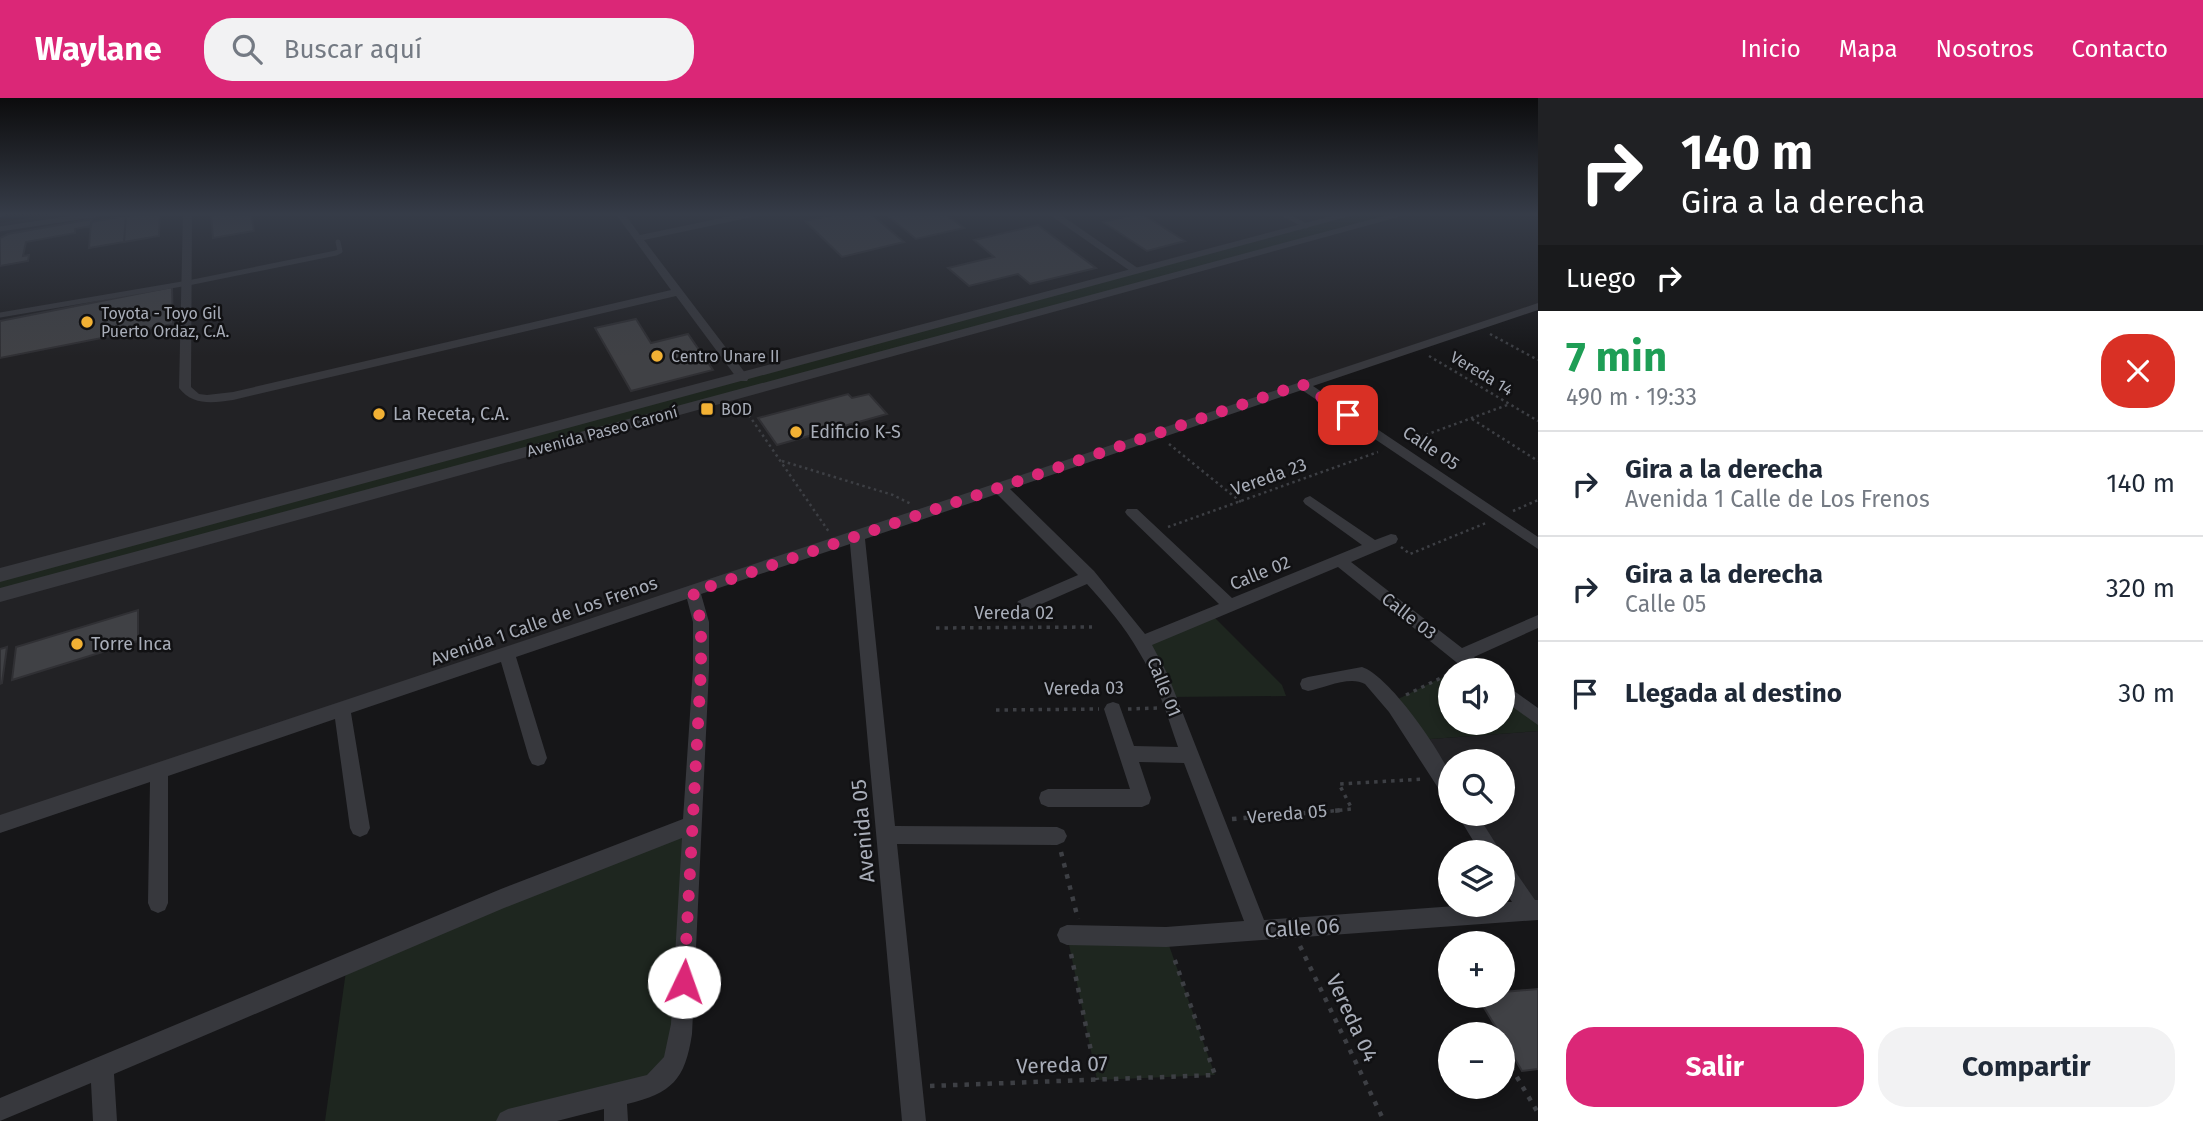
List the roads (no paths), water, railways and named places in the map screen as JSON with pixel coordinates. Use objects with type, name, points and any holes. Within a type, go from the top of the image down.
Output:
[{"type":"street","points":[[188,261],[185,388],[189,394],[199,399],[233,396],[677,292]]},
{"type":"street","points":[[654,261],[743,377]]},
{"type":"street","points":[[1122,261],[1137,271]]},
{"type":"street","name":"Avenida Paseo Caroní","points":[[0,575],[1176,261]]},
{"type":"street","name":"Avenida Paseo Caroní","points":[[0,595],[1231,261]]},
{"type":"street","name":"Avenida 1 Calle de Los Frenos","points":[[0,824],[1538,306]]},
{"type":"street","points":[[1521,311],[1538,320]]},
{"type":"street","name":"Calle 05","points":[[1302,384],[1538,544]]},
{"type":"street","name":"Calle 01","points":[[1000,488],[1087,577],[1144,641],[1173,708],[1258,931]]},
{"type":"street","points":[[1310,501],[1374,546]]},
{"type":"street","points":[[1132,512],[1231,606]]},
{"type":"street","name":"Avenida 05","points":[[857,536],[914,1121]]},
{"type":"street","name":"Calle 02","points":[[1144,641],[1391,539]]},
{"type":"street","name":"Calle 03","points":[[1340,561],[1463,658]]},
{"type":"street","points":[[1024,605],[1087,577]]},
{"type":"street","points":[[508,1121],[616,1109],[664,1080],[672,1070],[682,1024],[701,669],[701,622],[693,592]]},
{"type":"street","points":[[1461,656],[1538,621]]},
{"type":"street","points":[[507,654],[538,758]]},
{"type":"street","points":[[1308,684],[1362,674],[1371,678],[1392,702],[1438,772]]},
{"type":"street","points":[[1515,700],[1538,718]]},
{"type":"street","points":[[1048,798],[1142,798],[1113,709]]},
{"type":"street","points":[[342,710],[360,828]]},
{"type":"street","points":[[1128,754],[1191,755]]},
{"type":"street","points":[[158,903],[159,771]]},
{"type":"street","points":[[0,1110],[501,900],[692,825]]},
{"type":"street","points":[[886,835],[1057,836]]},
{"type":"street","points":[[1515,886],[1534,911]]},
{"type":"street","name":"Calle 06","points":[[1074,935],[1166,937],[1534,911]]},
{"type":"street","points":[[102,1067],[105,1121]]},
{"type":"lane","points":[[0,315],[188,283],[297,261]]},
{"type":"place","name":"Toyota - Toyo Gil Puerto Ordaz, C.A.","points":[[87,322]]},
{"type":"place","name":"Centro Unare II","points":[[657,356]]},
{"type":"place","name":"BOD","points":[[707,409]]},
{"type":"place","name":"La Receta, C.A.","points":[[379,414]]},
{"type":"place","name":"Edificio K-S","points":[[796,432]]},
{"type":"place","name":"Torre Inca","points":[[77,644]]}]
